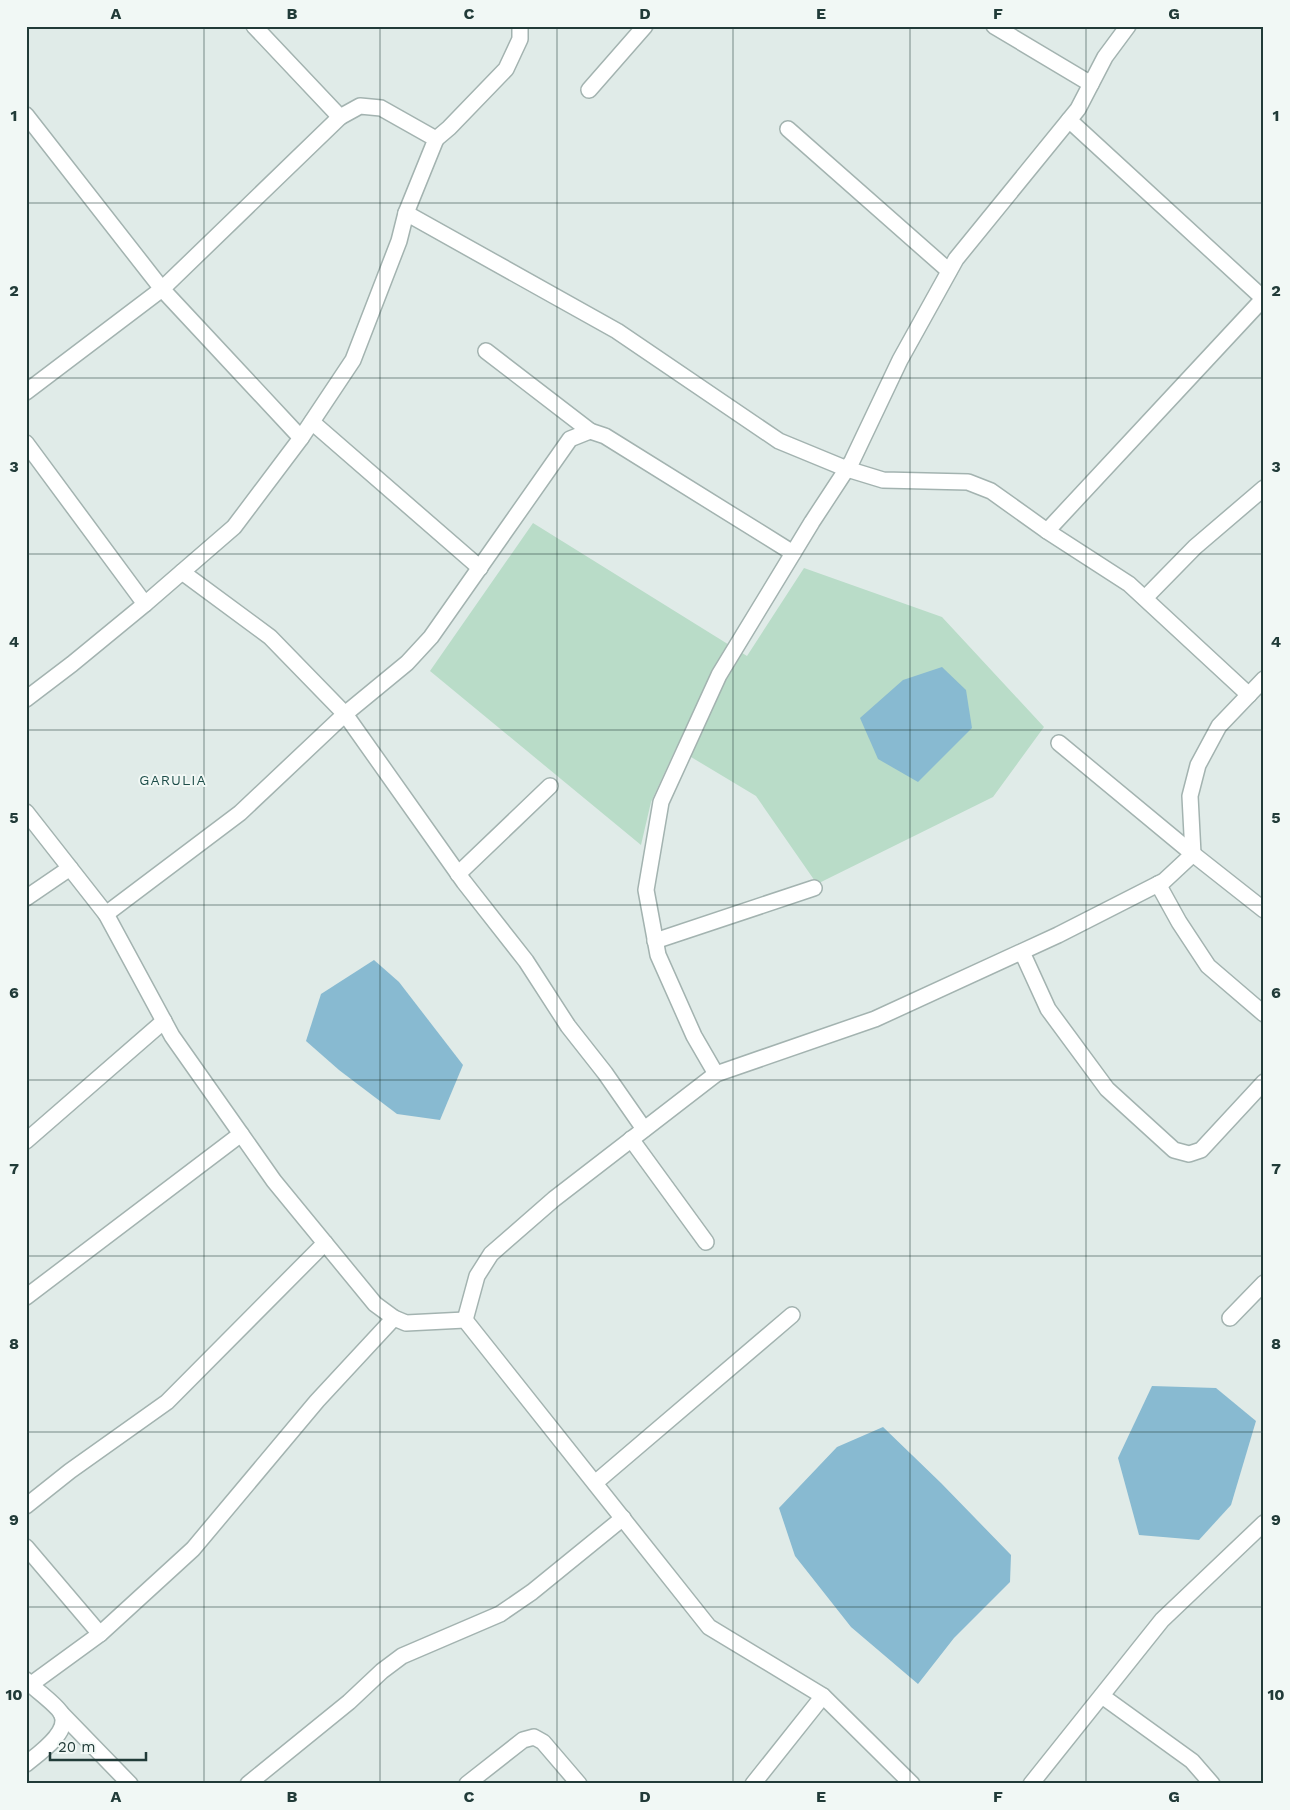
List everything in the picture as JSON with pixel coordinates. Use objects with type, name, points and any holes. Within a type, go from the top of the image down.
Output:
[{"type":"street","points":[[254,26],[340,117]]},
{"type":"street","points":[[26,699],[145,604],[234,527],[302,438],[353,360],[399,241],[406,213],[436,139],[506,69],[520,39],[520,26]]},
{"type":"street","points":[[589,90],[645,26]]},
{"type":"street","points":[[994,26],[1091,84]]},
{"type":"street","points":[[716,1074],[690,1027],[658,955],[655,941],[646,890],[660,802],[719,675],[793,553],[848,469],[900,360],[956,259],[1078,108],[1105,57],[1128,26]]},
{"type":"street","points":[[26,392],[162,289],[340,117],[360,106],[381,108],[436,139]]},
{"type":"street","points":[[26,115],[162,289],[302,438]]},
{"type":"street","points":[[1047,530],[1263,299],[1069,120]]},
{"type":"street","points":[[788,129],[949,271]]},
{"type":"street","points":[[406,213],[617,331],[779,441],[848,469],[883,480],[968,482],[991,491],[1129,584],[1249,695]]},
{"type":"street","points":[[486,351],[590,431],[604,436],[793,553]]},
{"type":"street","points":[[312,422],[480,568]]},
{"type":"street","points":[[106,914],[240,812],[345,714],[407,663],[432,637],[570,439],[590,431]]},
{"type":"street","points":[[26,443],[145,604]]},
{"type":"street","points":[[1145,598],[1195,548],[1264,488]]},
{"type":"street","points":[[182,572],[270,637],[345,714],[458,874],[526,960],[568,1026],[605,1073],[644,1129]]},
{"type":"street","points":[[1193,854],[1190,796],[1198,765],[1219,726],[1264,680]]},
{"type":"street","points":[[1058,743],[1264,910]]},
{"type":"street","points":[[458,874],[550,786]]},
{"type":"street","points":[[26,812],[106,914],[172,1036],[274,1181],[375,1304],[394,1318],[406,1323],[465,1320]]},
{"type":"street","points":[[465,1320],[477,1276],[491,1254],[554,1198],[716,1074],[875,1019],[1022,952],[1164,881],[1193,854]]},
{"type":"street","points":[[26,898],[70,868]]},
{"type":"street","points":[[1158,884],[1179,922],[1208,966],[1264,1014]]},
{"type":"street","points":[[655,941],[814,888]]},
{"type":"street","points":[[1022,952],[1048,1009],[1107,1089],[1174,1150],[1189,1154],[1201,1150],[1264,1082]]},
{"type":"street","points":[[26,1141],[164,1020]]},
{"type":"street","points":[[26,1298],[241,1134]]},
{"type":"street","points":[[631,1139],[706,1242]]},
{"type":"street","points":[[26,1506],[70,1471],[167,1402],[325,1243]]},
{"type":"street","points":[[1230,1318],[1264,1283]]},
{"type":"street","points":[[595,1483],[792,1315]]},
{"type":"street","points":[[130,1784],[62,1713],[28,1682],[100,1634],[194,1549],[317,1401],[394,1318]]},
{"type":"street","points":[[465,1320],[709,1627],[823,1696],[912,1784]]},
{"type":"street","points":[[248,1784],[402,1656],[500,1614],[532,1592],[623,1518]]},
{"type":"street","points":[[1040,1781],[1102,1696],[1162,1620],[1264,1522]]},
{"type":"street","points":[[26,1547],[100,1634]]},
{"type":"street","points":[[753,1784],[823,1696]]},
{"type":"street","points":[[1102,1696],[1192,1761],[1212,1784]]},
{"type":"street","points":[[26,1764],[57,1737],[63,1724],[62,1713]]},
{"type":"street","points":[[467,1784],[523,1740],[534,1737],[543,1742],[579,1784]]},
{"type":"green space","points":[[533,523],[747,656],[804,568],[942,617],[1044,727],[993,797],[817,884],[756,796],[676,748],[651,802],[641,845],[430,671]]},
{"type":"water","points":[[942,667],[966,690],[972,728],[918,782],[878,759],[860,718],[903,680]]},
{"type":"water","points":[[374,960],[399,982],[463,1065],[440,1120],[397,1114],[339,1070],[306,1041],[321,994]]},
{"type":"water","points":[[1152,1386],[1216,1388],[1256,1421],[1231,1505],[1199,1540],[1139,1535],[1118,1458]]},
{"type":"water","points":[[883,1427],[1011,1555],[1010,1582],[954,1638],[918,1684],[851,1627],[795,1556],[779,1508],[837,1447]]},
{"type":"district","name":"GARULIA","points":[[173,780]]}]
